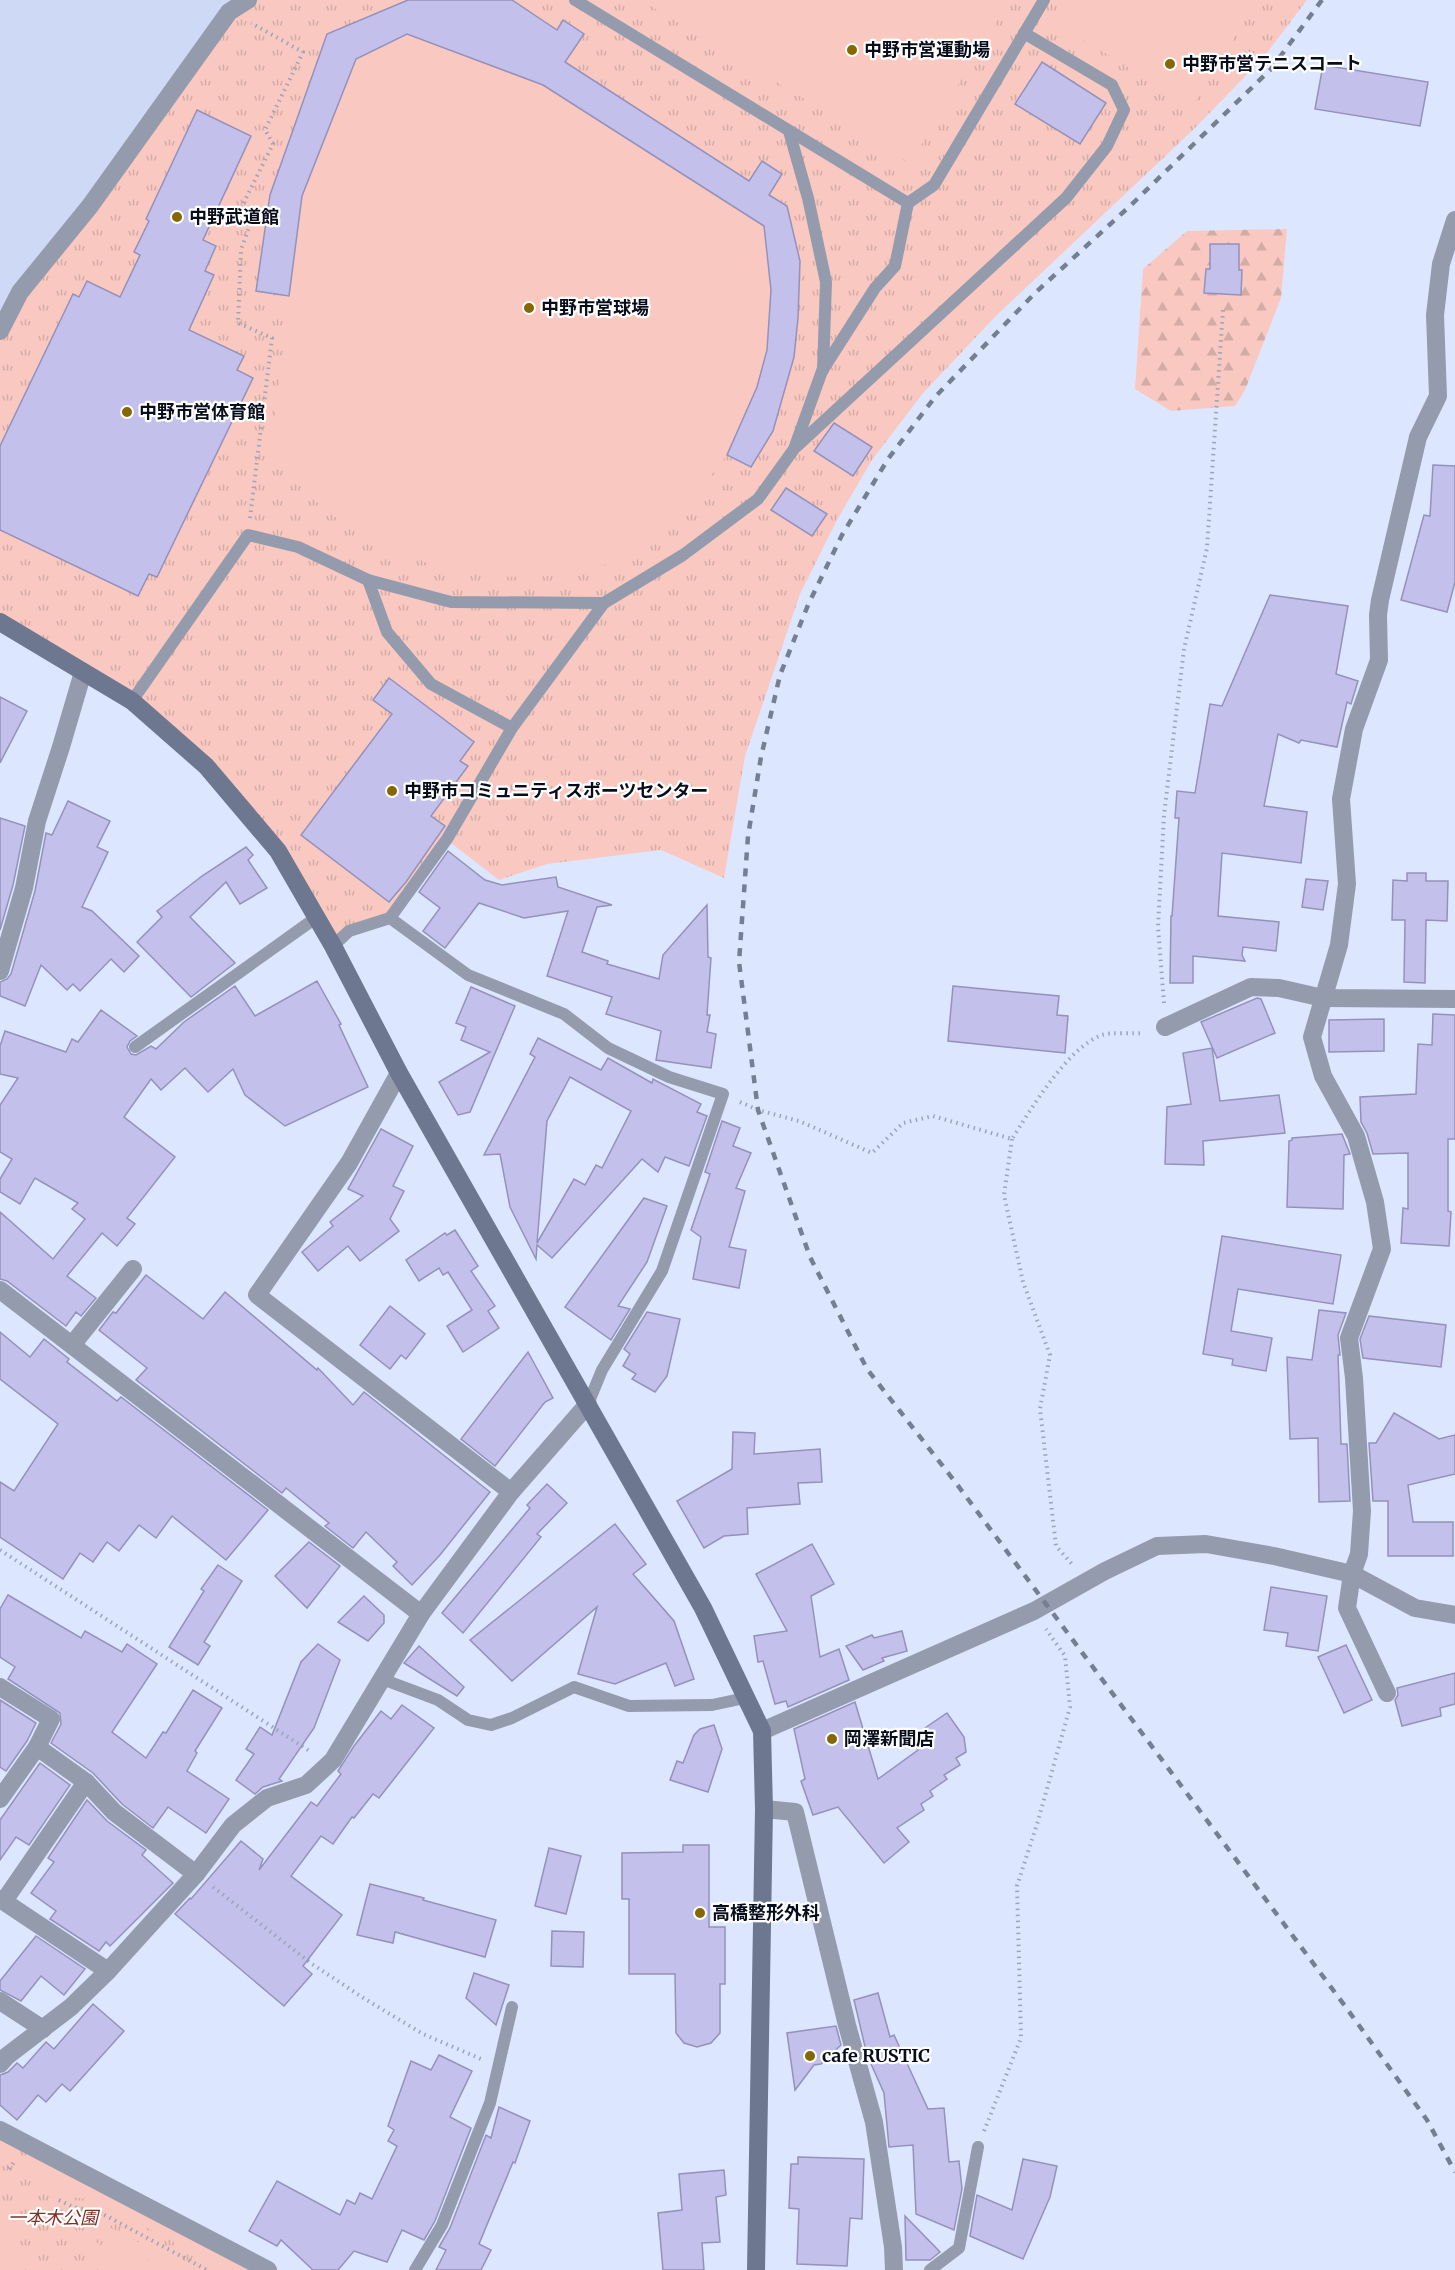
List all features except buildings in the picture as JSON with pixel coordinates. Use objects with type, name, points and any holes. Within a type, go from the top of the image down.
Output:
[{"type":"street","points":[[0,331],[20,292],[90,206],[229,12],[248,0]]},
{"type":"street","points":[[1387,1693],[1347,1608],[1352,1574],[1359,1554],[1362,1511],[1354,1378],[1349,1338],[1382,1249],[1375,1202],[1356,1136],[1323,1076],[1312,1037],[1339,945],[1347,884],[1341,799],[1354,729],[1379,660],[1378,615],[1386,567],[1418,437],[1438,396],[1435,315],[1441,264],[1455,220]]},
{"type":"street","points":[[0,622],[132,701],[206,766],[278,850],[333,946],[399,1073],[703,1608],[762,1731],[764,1809],[756,2270]]},
{"type":"street","points":[[0,971],[24,888],[37,821],[83,672]]},
{"type":"street","points":[[1165,1027],[1251,987],[1278,988],[1323,998],[1455,999]]},
{"type":"street","points":[[399,1073],[349,1163],[257,1295],[511,1492]]},
{"type":"street","points":[[72,1345],[133,1269]]},
{"type":"street","points":[[0,1290],[421,1614]]},
{"type":"street","points":[[0,2064],[7,2056],[71,2007],[108,1971],[196,1874],[233,1825],[267,1798],[306,1785],[333,1760],[421,1614],[511,1492],[588,1404]]},
{"type":"street","points":[[762,1731],[1034,1611],[1157,1546],[1206,1544],[1274,1556],[1352,1574],[1415,1608],[1455,1615]]},
{"type":"street","points":[[0,1687],[51,1719],[37,1747],[0,1799]]},
{"type":"street","points":[[37,1747],[86,1782],[114,1812],[196,1874]]},
{"type":"street","points":[[86,1782],[2,1900],[108,1971]]},
{"type":"street","points":[[764,1809],[795,1812],[847,2025],[874,2122],[893,2247],[894,2270]]},
{"type":"street","points":[[0,2001],[43,2029]]},
{"type":"street","points":[[0,2130],[268,2270]]},
{"type":"lane","points":[[575,0],[908,203]]},
{"type":"lane","points":[[794,449],[822,371],[874,288],[895,266],[908,203],[934,185],[1044,0]]},
{"type":"lane","points":[[333,946],[349,931],[390,918],[447,839],[512,728],[604,603],[683,555],[758,499],[794,449],[1066,198],[1107,146],[1124,111],[1112,85],[1024,33]]},
{"type":"lane","points":[[789,131],[808,198],[826,282],[822,371]]},
{"type":"lane","points":[[132,701],[248,535],[298,547],[368,580],[451,602],[604,603]]},
{"type":"lane","points":[[368,580],[387,632],[431,684],[512,728]]},
{"type":"lane","points":[[135,1047],[317,918]]},
{"type":"lane","points":[[390,918],[468,975],[564,1014],[609,1048],[659,1072],[723,1094],[662,1271],[602,1370],[588,1404]]},
{"type":"lane","points":[[382,1678],[438,1700],[468,1720],[490,1725],[512,1718],[574,1687],[629,1706],[712,1705],[746,1698]]},
{"type":"lane","points":[[415,2270],[441,2225],[490,2103],[512,2007]]},
{"type":"lane","points":[[930,2270],[959,2248],[978,2147]]},
{"type":"path","points":[[229,12],[303,52],[265,130],[273,144],[241,208],[249,227],[242,250],[238,323],[272,338],[248,535]]},
{"type":"path","points":[[1087,1581],[1056,1546],[1040,1409],[1050,1355],[1023,1282],[1004,1195],[1012,1139],[1047,1084],[1081,1049],[1103,1035],[1143,1033],[1165,1027],[1158,927],[1164,815],[1184,650],[1207,548],[1223,310]]},
{"type":"path","points":[[723,1094],[758,1110],[799,1121],[872,1153],[903,1123],[933,1116],[1012,1139]]},
{"type":"path","points":[[0,1550],[315,1755]]},
{"type":"path","points":[[978,2147],[1021,2038],[1017,1886],[1070,1707],[1065,1656],[1034,1611]]},
{"type":"path","points":[[196,1874],[312,1964],[365,1999],[423,2034],[498,2067]]},
{"type":"path","points":[[59,2200],[99,2212],[207,2270]]},
{"type":"shaded area","points":[[0,0],[245,0],[0,331]]},
{"type":"green space","points":[[248,0],[1307,0],[1263,58],[1195,128],[996,316],[924,392],[872,460],[837,520],[800,594],[745,756],[724,878],[661,850],[547,864],[499,880],[447,840],[390,918],[349,931],[333,946],[278,851],[132,701],[0,622],[0,331]]},
{"type":"green space","name":"中野市営運動場","points":[[641,0],[1010,0],[910,163]]},
{"type":"green space","name":"中野市営テニスコート","points":[[1070,0],[1257,0],[1192,106],[1056,23]]},
{"type":"green space","name":"中野市営球場","points":[[407,34],[543,85],[764,226],[771,290],[767,350],[757,387],[745,416],[727,455],[686,508],[659,534],[613,563],[556,576],[500,577],[443,569],[346,525],[313,499],[270,454],[302,196],[356,59]]},
{"type":"green space","points":[[1287,229],[1281,298],[1245,390],[1235,406],[1171,411],[1135,389],[1143,269],[1187,231]]},
{"type":"green space","name":"一本木公園","points":[[0,2130],[268,2270],[0,2270]]},
{"type":"green space","points":[[27,2154],[251,2270],[228,2270],[94,2200],[73,2197],[18,2168]]},
{"type":"green space","points":[[91,2218],[192,2270],[167,2270],[86,2228]]},
{"type":"green space","points":[[23,2220],[25,2238],[0,2238],[0,2224]]},
{"type":"green space","points":[[92,2240],[145,2270],[120,2270],[86,2251]]},
{"type":"green space","points":[[27,2251],[26,2261],[0,2264],[0,2253]]},
{"type":"railway","points":[[1322,0],[1271,69],[1130,206],[1035,293],[935,397],[888,459],[842,535],[808,605],[780,675],[761,757],[748,836],[739,962],[758,1110],[810,1257],[867,1369],[956,1483],[1345,2006],[1427,2120],[1455,2172]]},
{"type":"place","name":"中野市営運動場","points":[[852,50]]},
{"type":"place","name":"中野市営テニスコート","points":[[1170,64]]},
{"type":"place","name":"中野武道館","points":[[177,217]]},
{"type":"place","name":"中野市営球場","points":[[529,308]]},
{"type":"place","name":"中野市営体育館","points":[[127,412]]},
{"type":"place","name":"中野市コミュニティスポーツセンター","points":[[392,791]]},
{"type":"place","name":"岡澤新聞店","points":[[832,1739]]},
{"type":"place","name":"高橋整形外科","points":[[700,1913]]},
{"type":"place","name":"cafe RUSTIC","points":[[810,2056]]}]
